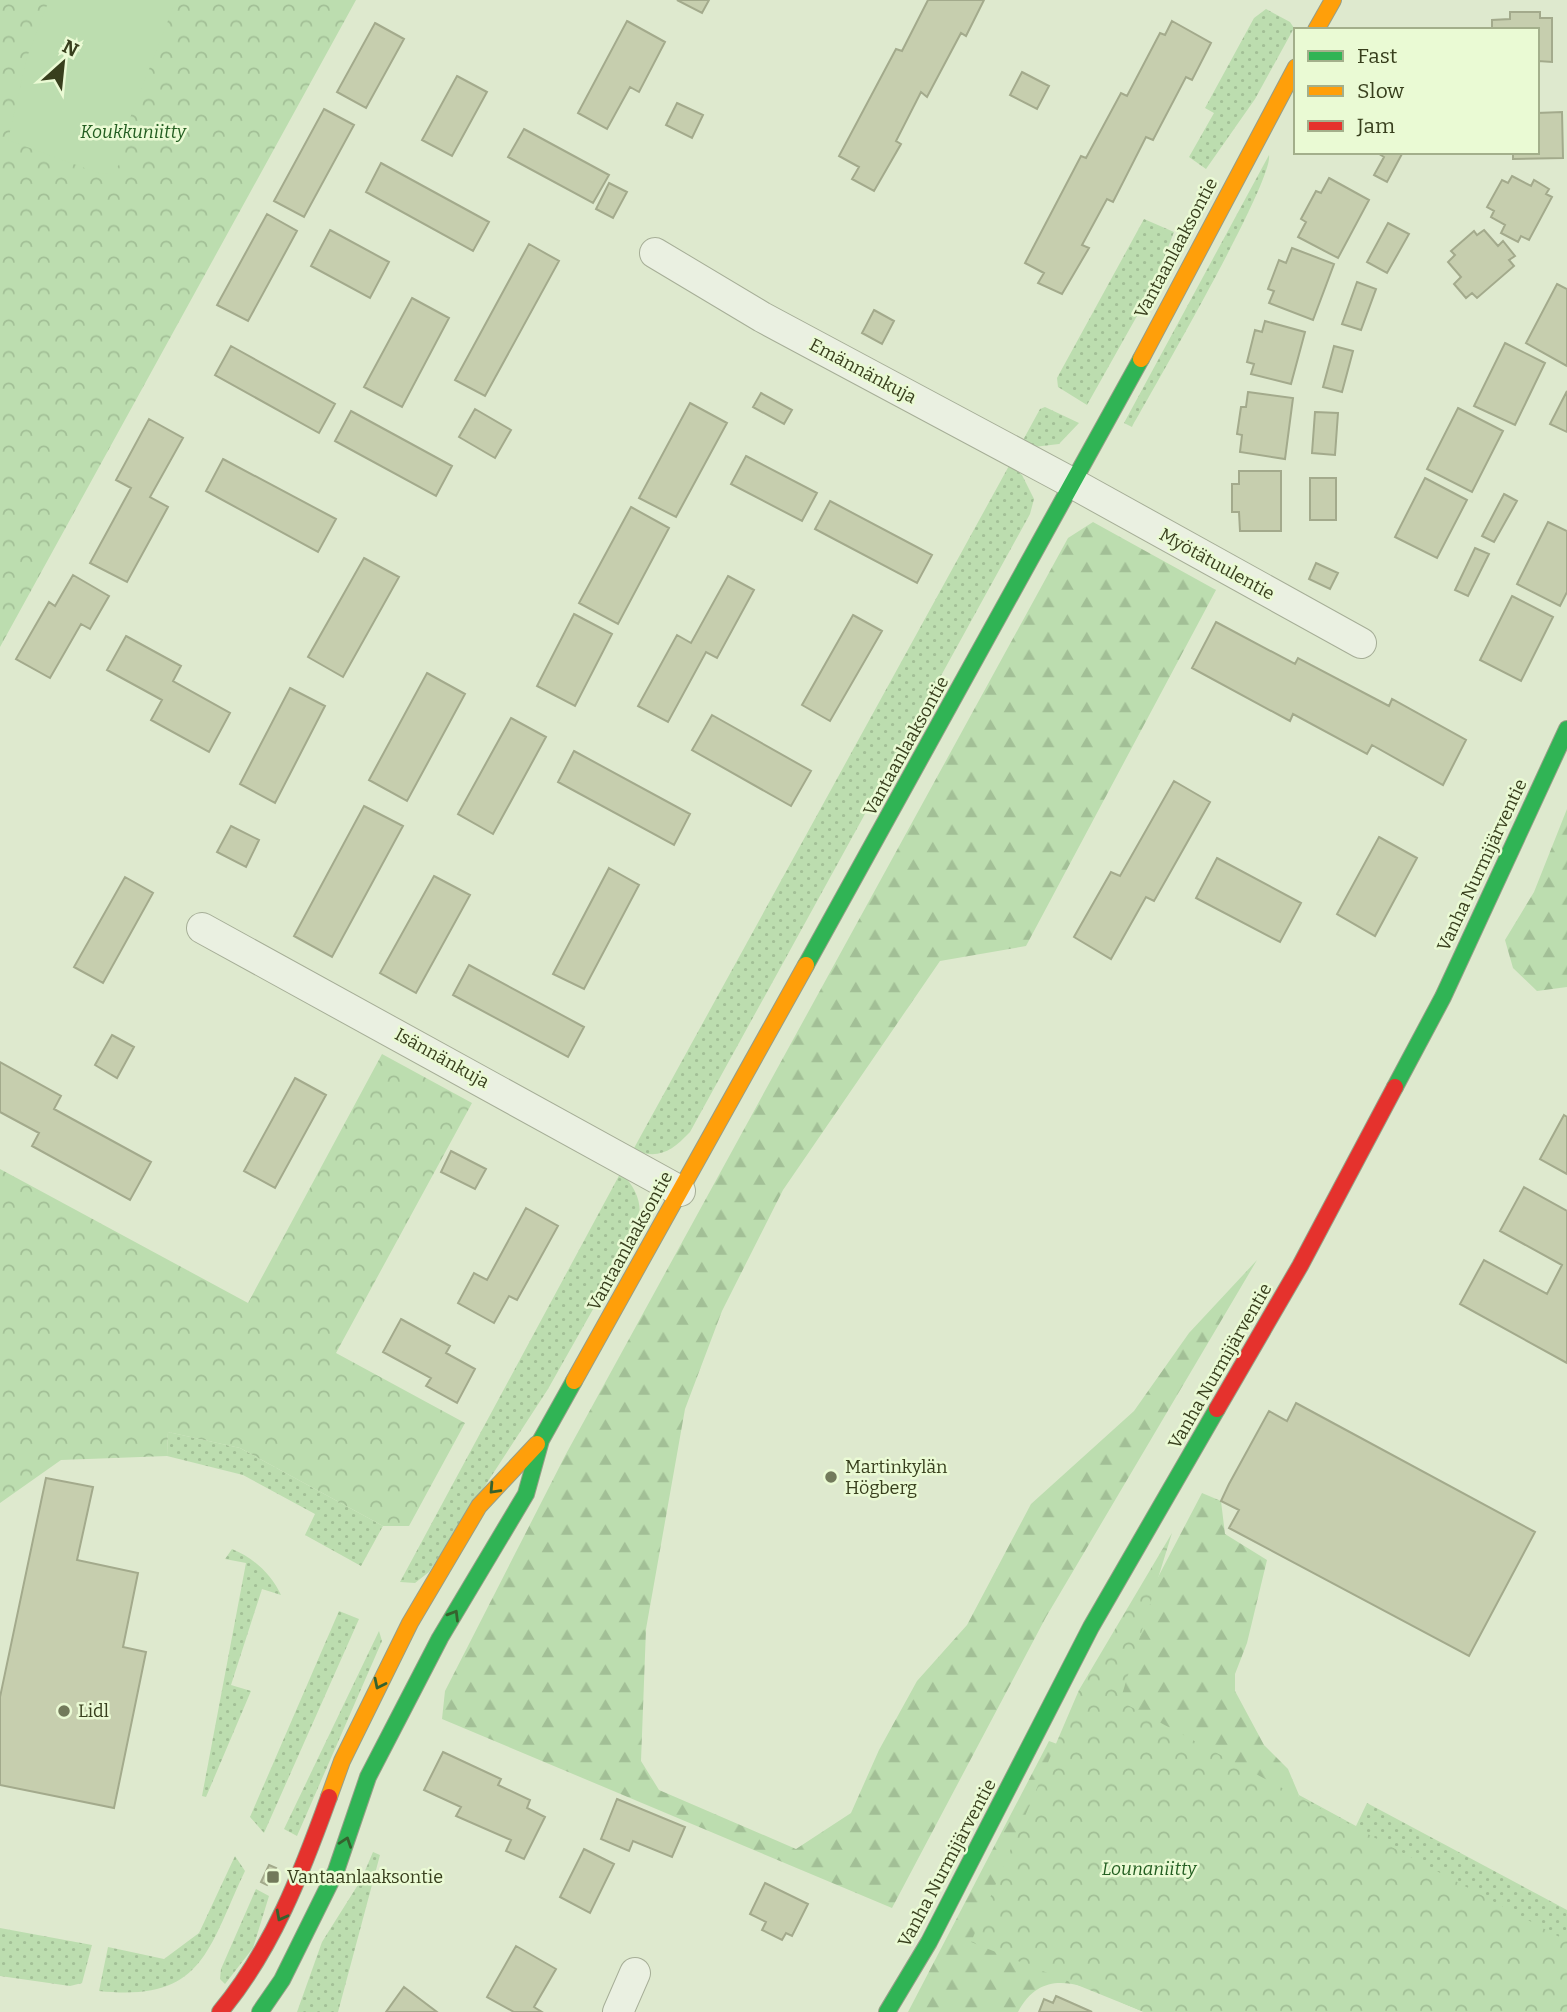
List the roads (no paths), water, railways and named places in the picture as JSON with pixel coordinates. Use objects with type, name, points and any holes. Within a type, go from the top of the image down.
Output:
[{"type":"main road","points":[[1317,28],[1333,0]]},
{"type":"main road","name":"Vantaanlaaksontie","points":[[260,2012],[282,1980],[336,1871],[368,1777],[397,1719],[440,1638],[526,1494],[541,1440],[1074,484],[1294,71]]},
{"type":"main road","name":"Vanha Nurmijärventie","points":[[887,2012],[929,1942],[1091,1627],[1300,1266],[1443,997],[1567,729]]},
{"type":"main road","name":"Vantaanlaaksontie","points":[[220,2012],[236,1993],[297,1886],[342,1761],[410,1623],[479,1506],[541,1440]]},
{"type":"street","name":"Emännänkuja","points":[[655,253],[762,317],[1074,484]]},
{"type":"street","name":"Myötätuulentie","points":[[1074,484],[1361,643]]},
{"type":"street","name":"Isännänkuja","points":[[202,928],[680,1191]]},
{"type":"street","points":[[618,2012],[635,1973]]},
{"type":"place","name":"Martinkylän Högberg","points":[[831,1477]]},
{"type":"place","name":"Lidl","points":[[64,1711]]},
{"type":"place","name":"Vantaanlaaksontie","points":[[273,1877]]},
{"type":"park label","name":"Koukkuniitty","points":[[133,132]]},
{"type":"park label","name":"Lounaniitty","points":[[1149,1869]]}]
